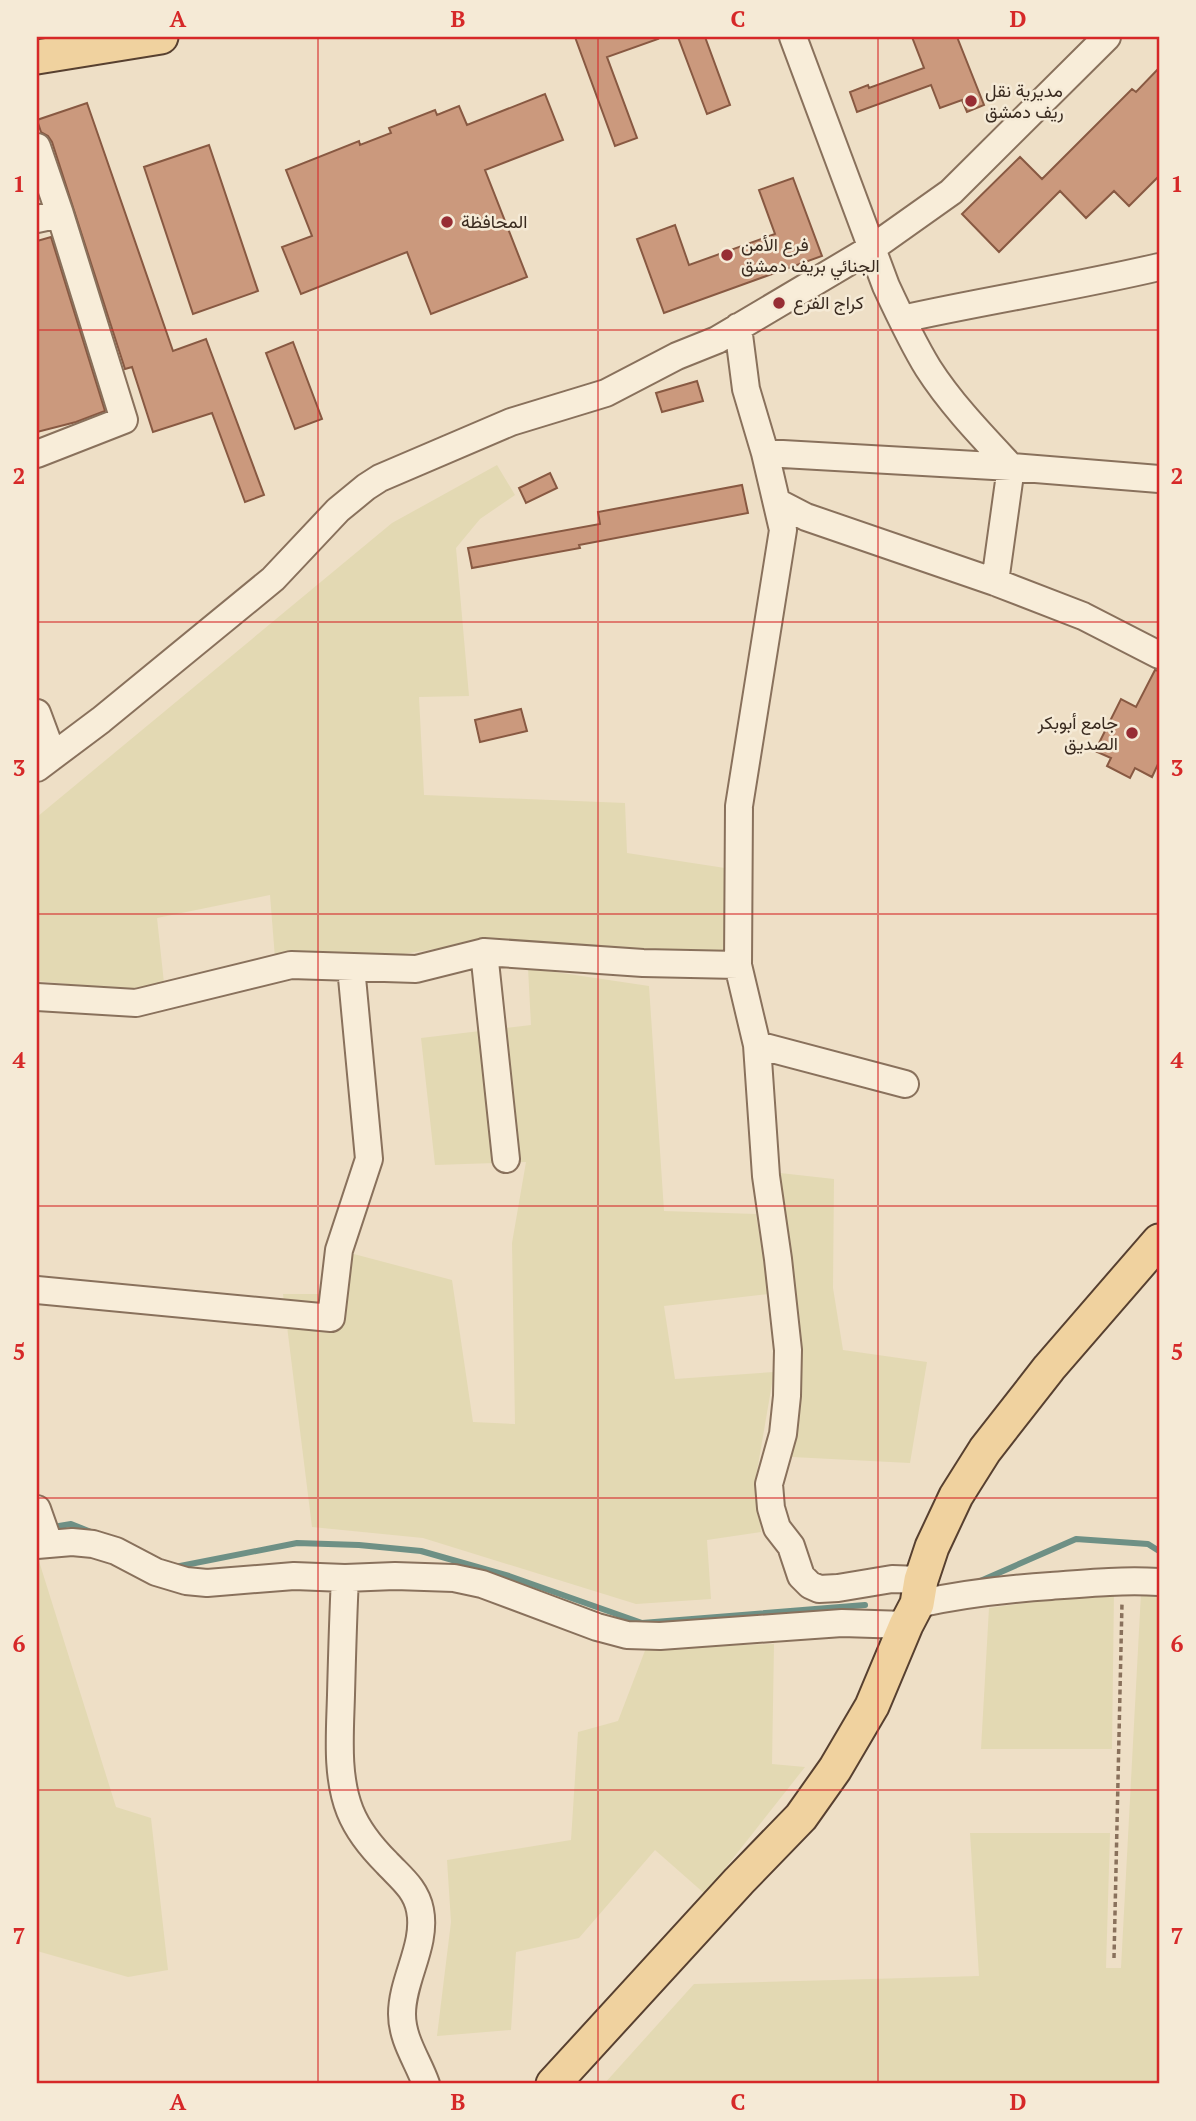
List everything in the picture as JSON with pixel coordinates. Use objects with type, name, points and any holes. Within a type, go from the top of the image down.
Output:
[{"type":"main road","points":[[37,57],[161,37]]},
{"type":"main road","points":[[553,2084],[801,1817],[835,1769],[872,1706],[915,1603],[932,1548],[956,1496],[985,1450],[1049,1368],[1159,1241]]},
{"type":"street","points":[[793,37],[886,286],[902,319],[929,370],[968,421],[1011,467]]},
{"type":"street","points":[[37,713],[45,762],[101,720],[273,579],[329,520],[380,478],[512,422],[606,393],[677,356],[717,340],[872,248],[951,192],[1107,37]]},
{"type":"street","points":[[37,147],[48,216],[124,420],[37,454]]},
{"type":"street","points":[[902,319],[1159,267]]},
{"type":"street","points":[[738,327],[746,389],[765,453],[783,530],[739,806],[738,965],[757,1045],[766,1176],[788,1350],[783,1434],[769,1484],[771,1508],[777,1528],[791,1546],[801,1576],[810,1585],[819,1589],[838,1588],[892,1579],[915,1603]]},
{"type":"street","points":[[765,453],[1011,467],[1159,479]]},
{"type":"street","points":[[995,582],[1011,467]]},
{"type":"street","points":[[777,502],[806,517],[995,582],[1083,617],[1159,655]]},
{"type":"street","points":[[37,996],[136,1003],[291,965],[416,969],[484,952],[643,963],[738,965]]},
{"type":"street","points":[[484,952],[506,1159]]},
{"type":"street","points":[[37,1290],[331,1318],[339,1250],[369,1159],[351,967]]},
{"type":"street","points":[[757,1045],[905,1084]]},
{"type":"street","points":[[37,1509],[43,1544],[93,1544],[116,1551],[156,1572],[186,1581],[207,1583],[294,1576],[454,1578],[482,1584],[574,1619],[627,1635],[660,1636],[842,1623],[915,1603],[1012,1589],[1123,1580],[1159,1583]]},
{"type":"street","points":[[345,1578],[340,1747],[344,1788],[350,1811],[363,1836],[407,1882],[417,1898],[421,1912],[421,1933],[404,1997],[402,2017],[407,2044],[426,2084]]},
{"type":"path","points":[[1114,1958],[1123,1580]]},
{"type":"shaded area","points":[[497,465],[515,495],[480,519],[456,548],[469,696],[419,697],[424,795],[625,803],[627,853],[738,870],[741,960],[484,941],[385,957],[275,958],[270,895],[157,918],[164,983],[140,991],[37,981],[37,817],[392,523]]},
{"type":"shaded area","points":[[528,968],[649,986],[664,1211],[756,1214],[769,1294],[664,1306],[675,1379],[774,1372],[756,1477],[761,1532],[707,1540],[711,1599],[636,1604],[423,1538],[312,1527],[283,1294],[341,1294],[350,1253],[452,1280],[473,1422],[515,1424],[512,1243],[526,1162],[435,1165],[421,1038],[531,1025]]},
{"type":"shaded area","points":[[780,1173],[834,1179],[833,1288],[843,1350],[927,1362],[910,1463],[792,1457],[800,1373],[795,1293]]},
{"type":"shaded area","points":[[38,1558],[116,1807],[151,1818],[168,1970],[128,1977],[37,1951]]},
{"type":"shaded area","points":[[1114,1591],[1112,1749],[981,1749],[989,1608]]},
{"type":"shaded area","points":[[1141,1593],[1159,1594],[1159,2084],[604,2084],[694,1984],[979,1976],[970,1833],[1110,1833],[1106,1968],[1121,1968]]},
{"type":"shaded area","points":[[774,1644],[772,1764],[805,1767],[705,1894],[655,1850],[579,1938],[516,1952],[511,2030],[437,2036],[451,1922],[447,1860],[571,1840],[578,1732],[618,1721],[646,1648]]},
{"type":"building","points":[[575,37],[657,37],[658,39],[607,57],[637,138],[615,146]]},
{"type":"building","points":[[678,37],[705,37],[730,105],[707,114]]},
{"type":"building","points":[[912,37],[957,37],[984,105],[967,112],[962,100],[940,108],[931,85],[857,112],[850,92],[924,68]]},
{"type":"building","points":[[1159,68],[1159,176],[1129,206],[1114,191],[1086,218],[1060,191],[999,252],[962,214],[1020,157],[1042,179],[1132,89],[1136,92]]},
{"type":"building","points":[[545,94],[563,140],[485,170],[527,277],[431,314],[407,252],[301,294],[282,247],[312,236],[286,170],[359,141],[360,145],[391,133],[389,128],[435,110],[437,115],[459,106],[467,125]]},
{"type":"building","points":[[87,103],[173,351],[206,339],[264,495],[245,502],[212,413],[153,432],[132,367],[125,369],[52,142],[41,132],[37,120]]},
{"type":"building","points":[[209,145],[258,291],[193,314],[144,167]]},
{"type":"building","points":[[793,178],[822,256],[664,313],[637,239],[675,225],[689,265],[775,234],[759,190]]},
{"type":"building","points":[[51,237],[105,411],[37,432],[37,241]]},
{"type":"building","points":[[293,342],[322,419],[295,429],[266,353]]},
{"type":"building","points":[[697,381],[703,401],[662,412],[656,393]]},
{"type":"building","points":[[550,473],[557,488],[526,503],[519,488]]},
{"type":"building","points":[[742,485],[748,513],[472,568],[468,548],[600,524],[598,512]]},
{"type":"building","name":"جامع أبوبكر الصديق","points":[[1155,670],[1159,671],[1159,762],[1152,777],[1135,768],[1130,778],[1107,766],[1111,758],[1095,751],[1121,699],[1136,707]]},
{"type":"building","points":[[521,709],[527,731],[480,742],[475,720]]},
{"type":"waterway","points":[[59,1526],[71,1524],[91,1532]]},
{"type":"waterway","points":[[978,1582],[1076,1539],[1148,1544],[1159,1551]]},
{"type":"waterway","points":[[175,1567],[297,1543],[359,1545],[421,1551],[509,1576],[642,1623],[865,1605]]},
{"type":"place","name":"مديرية نقل ريف دمشق","points":[[971,101]]},
{"type":"place","name":"المحافظة","points":[[447,222]]},
{"type":"place","name":"فرع الأمن الجنائي بريف دمشق","points":[[727,255]]},
{"type":"place","name":"كراج الفرع","points":[[779,303]]},
{"type":"place","name":"جامع أبوبكر الصديق","points":[[1132,733]]}]
